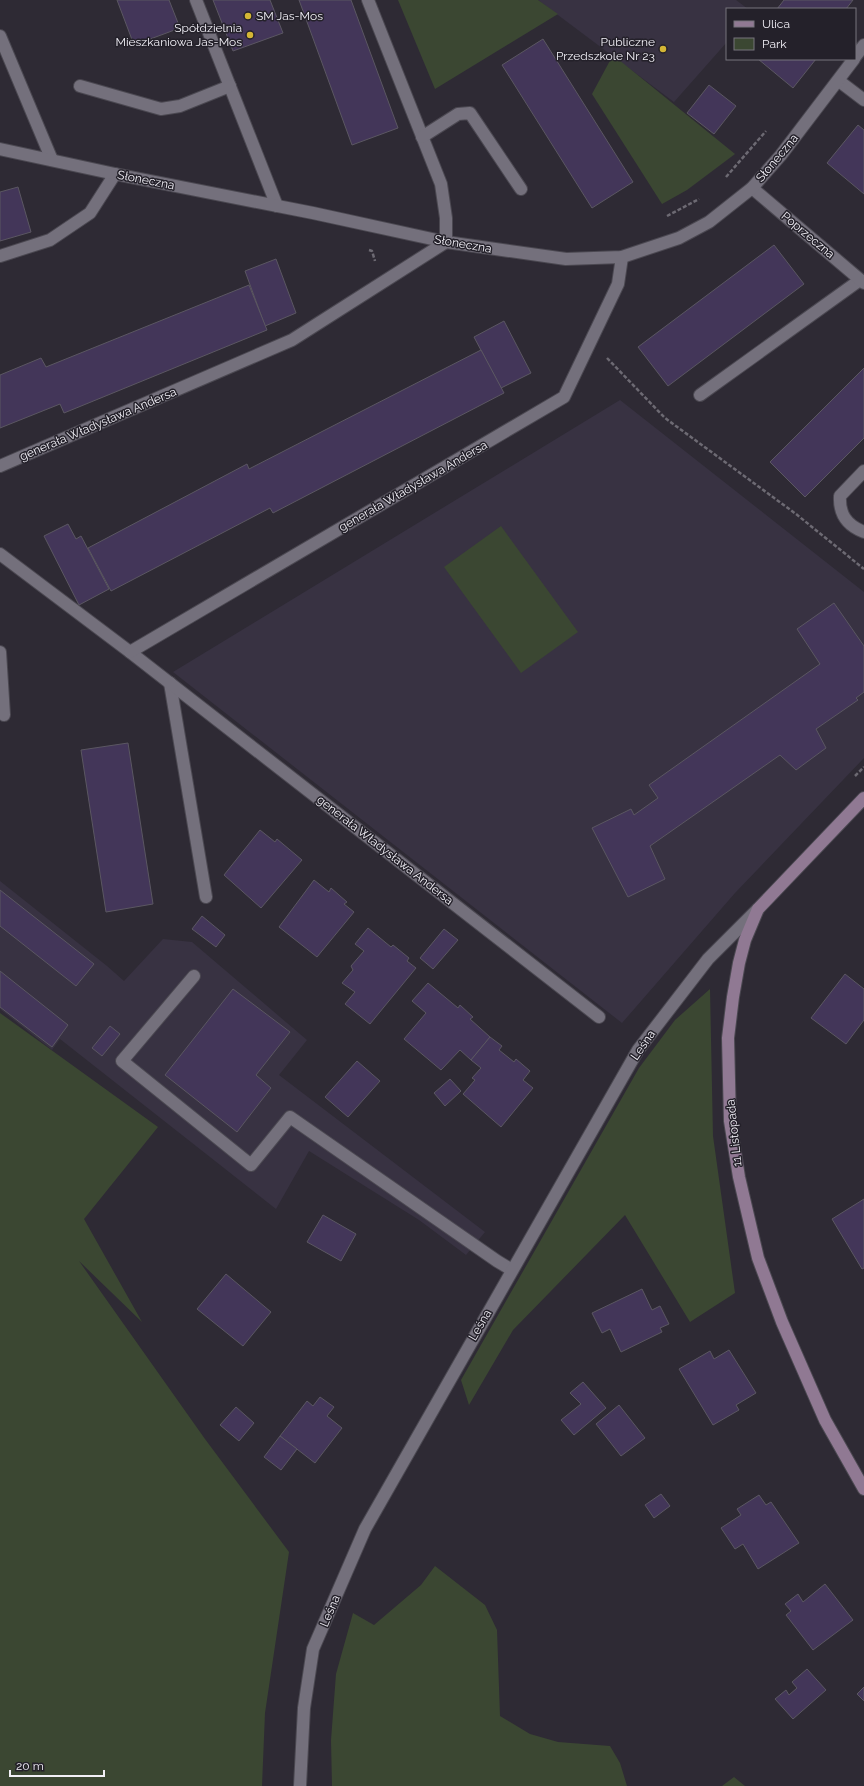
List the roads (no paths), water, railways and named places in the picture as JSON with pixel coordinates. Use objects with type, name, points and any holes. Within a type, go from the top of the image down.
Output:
[{"type":"main road","name":"11 Listopada","points":[[864,798],[758,909],[745,940],[739,963],[728,1038],[730,1120],[739,1177],[758,1258],[782,1322],[824,1420],[864,1489]]},
{"type":"street","points":[[196,0],[277,206]]},
{"type":"street","points":[[368,0],[441,184],[446,218],[446,242]]},
{"type":"street","points":[[0,36],[52,160]]},
{"type":"street","name":"Słoneczna","points":[[856,55],[864,45]]},
{"type":"street","name":"Słoneczna","points":[[0,149],[446,242],[566,259],[622,257],[679,238],[709,222],[752,188],[781,154],[853,60]]},
{"type":"street","points":[[838,81],[864,100]]},
{"type":"street","points":[[80,86],[162,109],[180,106],[230,86]]},
{"type":"street","points":[[422,137],[458,114],[470,113],[521,189]]},
{"type":"street","points":[[0,256],[50,240],[90,213],[115,174]]},
{"type":"street","name":"Poprzeczna","points":[[752,188],[862,281]]},
{"type":"street","name":"generała Władysława Andersa","points":[[0,466],[292,340],[446,242]]},
{"type":"street","name":"generała Władysława Andersa","points":[[130,652],[564,397],[618,284],[622,257]]},
{"type":"street","points":[[700,395],[862,281]]},
{"type":"street","points":[[864,471],[840,496],[840,507],[845,520],[855,528],[864,532]]},
{"type":"street","name":"generała Władysława Andersa","points":[[0,554],[130,652],[599,1017]]},
{"type":"street","points":[[0,652],[4,715]]},
{"type":"street","points":[[170,683],[206,897]]},
{"type":"street","name":"Leśna","points":[[300,1786],[304,1708],[313,1649],[365,1530],[638,1050],[708,959],[758,909]]},
{"type":"street","points":[[194,976],[122,1061],[251,1165],[290,1117],[512,1270]]},
{"type":"place","name":"SM Jas-Mos","points":[[248,16]]},
{"type":"place","name":"Spółdzielnia Mieszkaniowa Jas-Mos","points":[[250,35]]},
{"type":"place","name":"Publiczne Przedszkole Nr 23","points":[[663,49]]}]
